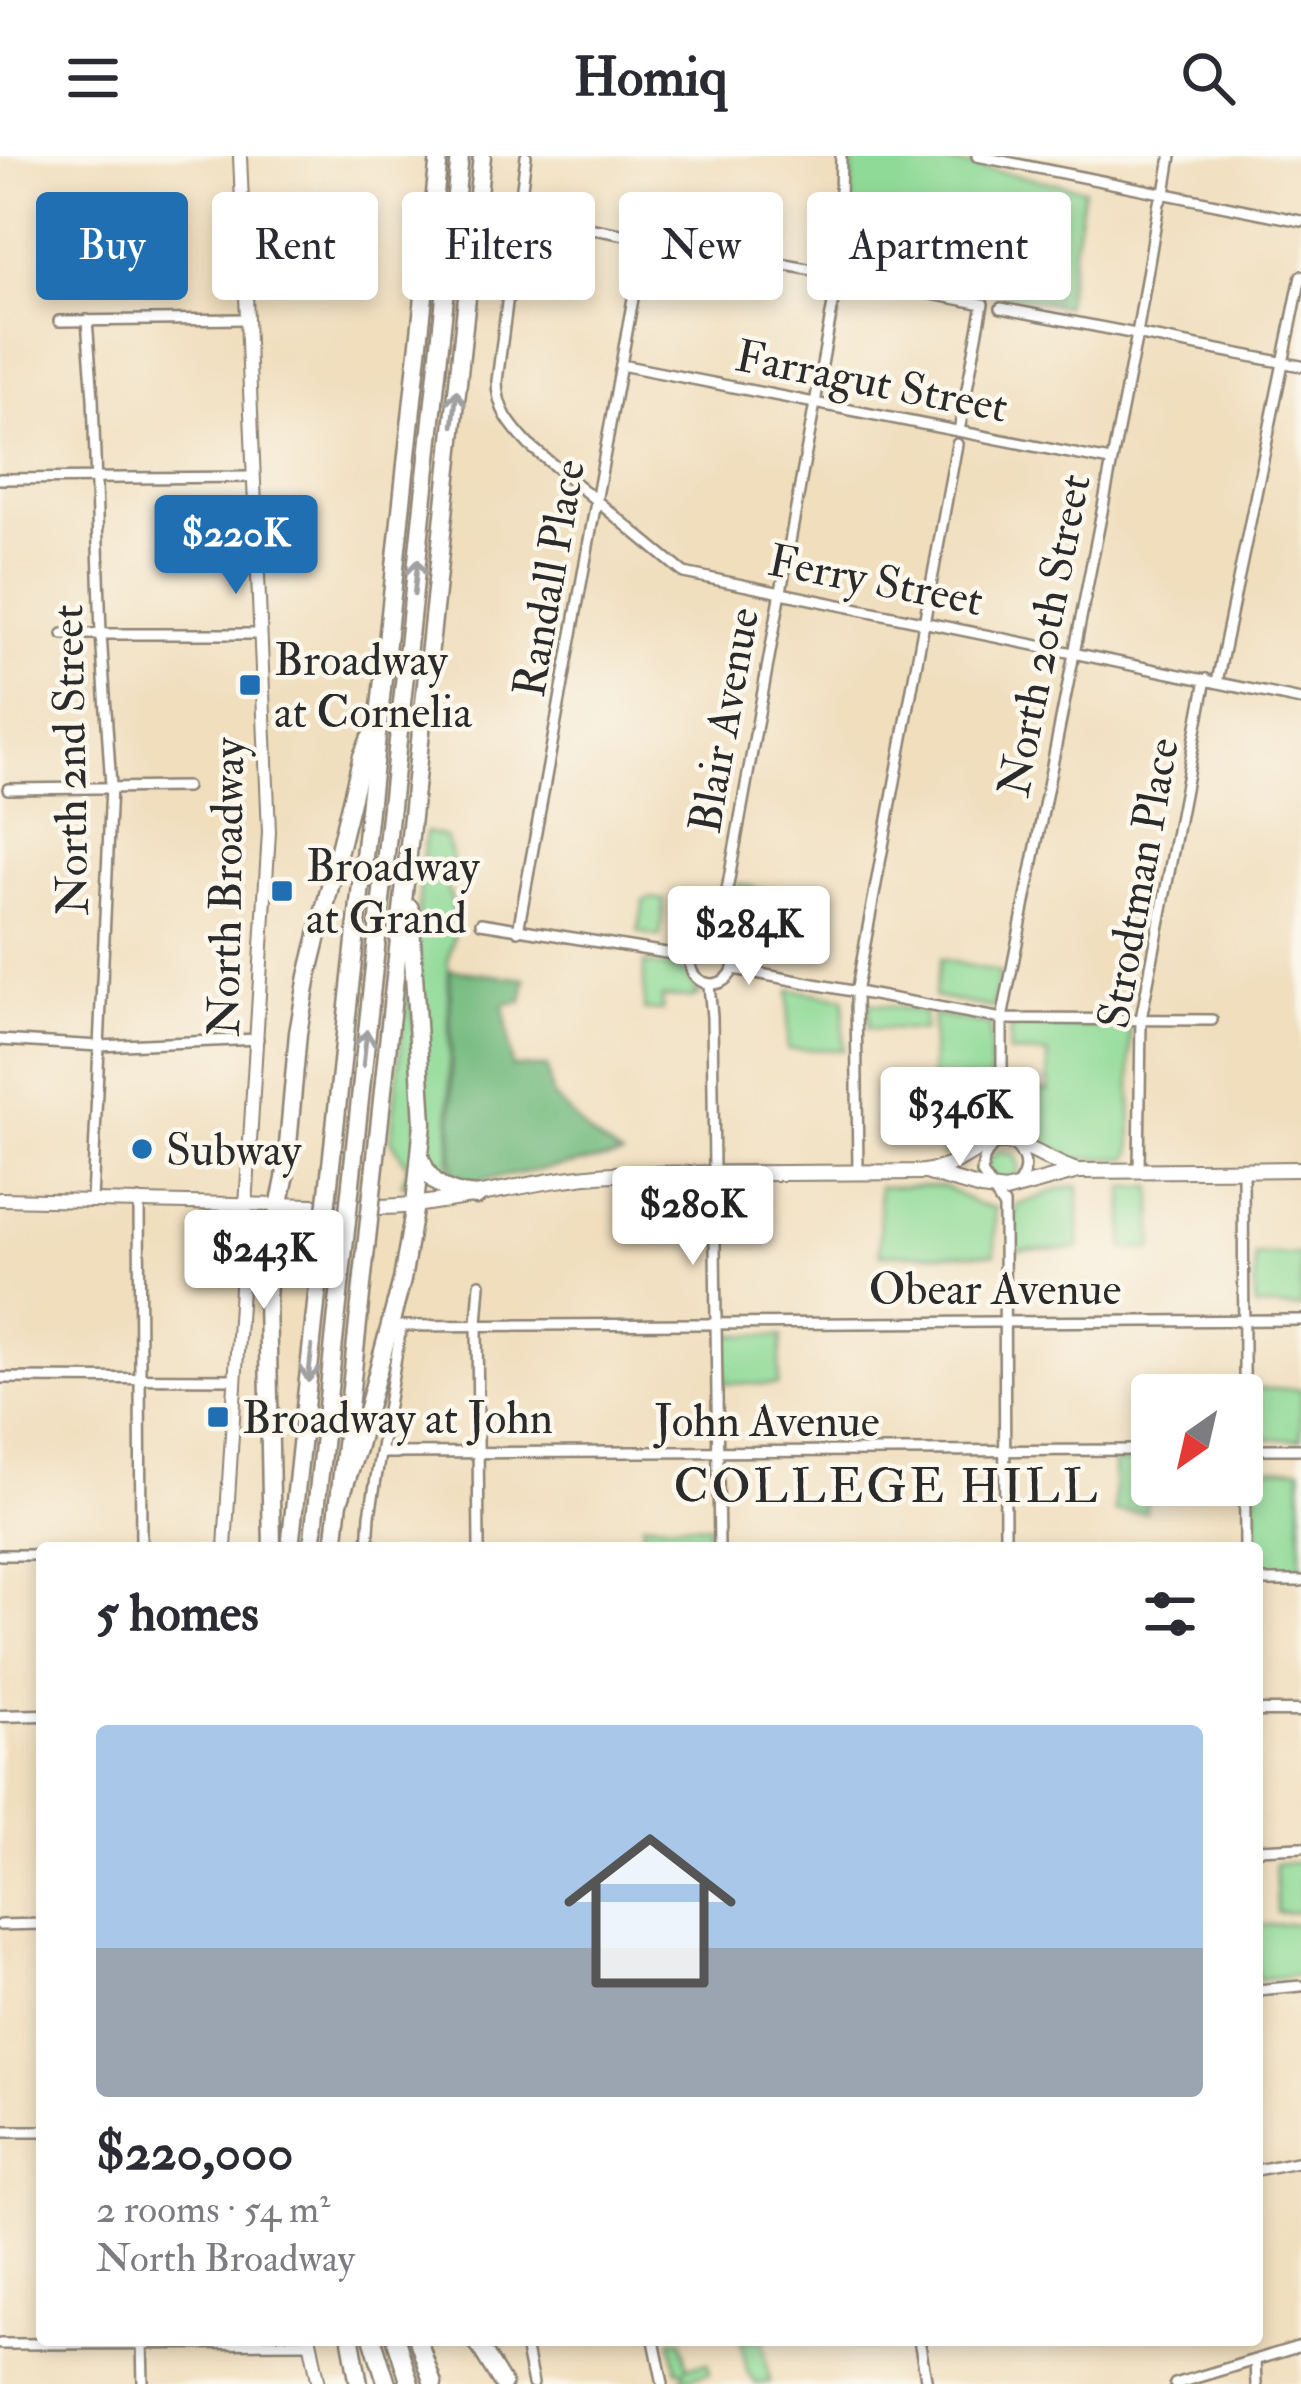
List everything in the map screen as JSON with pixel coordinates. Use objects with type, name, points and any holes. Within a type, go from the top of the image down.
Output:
[{"type":"highway","points":[[291,1542],[439,156]]},
{"type":"highway","points":[[313,1542],[460,156]]},
{"type":"highway","points":[[335,1542],[482,156]]},
{"type":"highway","points":[[272,1542],[267,1298],[271,1244],[286,1179],[298,1033],[362,756],[378,720]]},
{"type":"highway","points":[[339,1502],[403,1280],[421,1157],[423,1108],[407,859]]},
{"type":"highway","points":[[421,1157],[429,1177],[439,1186],[477,1196]]},
{"type":"highway","points":[[352,2346],[359,2384]]},
{"type":"highway","points":[[375,2346],[387,2384]]},
{"type":"highway","points":[[398,2346],[410,2384]]},
{"type":"highway","points":[[420,2346],[433,2384]]},
{"type":"highway","points":[[480,2346],[503,2384]]},
{"type":"main road","name":"North Broadway","points":[[240,156],[242,192]]},
{"type":"main road","name":"North Broadway","points":[[225,1542],[269,832],[246,300]]},
{"type":"main road","points":[[0,1198],[383,1207],[593,1175],[924,1172],[948,1166],[999,1136],[1078,1171],[1301,1169]]},
{"type":"main road","points":[[924,1172],[992,1191],[1078,1171]]},
{"type":"main road","points":[[312,2346],[319,2384]]},
{"type":"street","points":[[521,192],[526,156]]},
{"type":"street","name":"Blair Avenue","points":[[840,192],[841,156]]},
{"type":"street","points":[[976,156],[1301,221]]},
{"type":"street","name":"North 20th Street","points":[[992,1191],[982,1166],[999,1136],[1003,1019],[1171,156]]},
{"type":"street","name":"Strodtman Place","points":[[1139,1171],[1141,1019],[1301,276]]},
{"type":"street","name":"Ferry Street","points":[[507,300],[497,381],[499,406],[512,427],[684,573],[1301,700]]},
{"type":"street","name":"Randall Place","points":[[518,931],[633,300]]},
{"type":"street","name":"Blair Avenue","points":[[718,940],[833,300]]},
{"type":"street","points":[[959,430],[983,304],[962,300]]},
{"type":"street","points":[[1001,308],[1301,366]]},
{"type":"street","points":[[59,321],[247,319]]},
{"type":"street","name":"North 2nd Street","points":[[87,320],[111,786],[92,1200]]},
{"type":"street","name":"Farragut Street","points":[[621,364],[1110,461]]},
{"type":"street","points":[[858,1173],[856,993],[957,444]]},
{"type":"street","points":[[0,479],[254,477]]},
{"type":"street","points":[[63,634],[261,634]]},
{"type":"street","points":[[8,789],[186,787]]},
{"type":"street","points":[[481,923],[691,957]]},
{"type":"street","points":[[709,985],[724,980],[734,969],[732,951],[718,940],[700,943],[691,957],[693,972],[709,985],[712,1017],[719,1542]]},
{"type":"street","points":[[734,969],[1003,1019],[1212,1020]]},
{"type":"street","points":[[0,1040],[99,1046],[258,1039]]},
{"type":"street","points":[[1005,1542],[1003,1206],[1025,1172],[1024,1160],[1013,1143]]},
{"type":"street","points":[[1243,1170],[1244,1374]]},
{"type":"street","points":[[992,1191],[1003,1206]]},
{"type":"street","points":[[139,1200],[141,1542]]},
{"type":"street","points":[[479,1542],[480,1284]]},
{"type":"street","name":"Obear Avenue","points":[[382,1454],[401,1326],[1301,1320]]},
{"type":"street","points":[[0,1378],[236,1379]]},
{"type":"street","points":[[1263,1449],[1301,1449]]},
{"type":"street","name":"John Avenue","points":[[382,1454],[1131,1450]]},
{"type":"street","points":[[368,1542],[382,1454]]},
{"type":"street","points":[[1244,1506],[1244,1542]]},
{"type":"street","points":[[0,1555],[36,1555]]},
{"type":"street","points":[[1263,1581],[1301,1581]]},
{"type":"street","points":[[1263,1711],[1301,1711]]},
{"type":"street","points":[[0,1715],[36,1715]]},
{"type":"street","points":[[1263,1850],[1301,1847]]},
{"type":"street","points":[[0,1924],[36,1924]]},
{"type":"street","points":[[1263,1989],[1301,1986]]},
{"type":"street","points":[[0,2131],[36,2131]]},
{"type":"street","points":[[1263,2169],[1301,2161]]},
{"type":"street","points":[[0,2344],[36,2343]]},
{"type":"street","points":[[142,2346],[142,2384]]},
{"type":"street","points":[[525,2346],[533,2384]]},
{"type":"street","points":[[655,2346],[662,2384]]},
{"type":"street","points":[[920,2346],[927,2384]]},
{"type":"street","points":[[1175,2384],[1301,2346]]},
{"type":"street","points":[[1256,2361],[1256,2384]]},
{"type":"green space","points":[[852,156],[919,156],[1084,189],[1071,265],[1071,192],[852,192]]},
{"type":"green space","points":[[1033,300],[1065,300],[1064,306]]},
{"type":"green space","points":[[426,832],[445,837],[453,861],[446,886],[456,922],[448,958],[450,1154],[446,1184],[426,1155],[418,953]]},
{"type":"green space","points":[[738,884],[795,897],[783,952],[734,943],[729,929]]},
{"type":"green space","points":[[664,900],[660,937],[638,932],[644,902]]},
{"type":"green space","points":[[941,959],[1000,973],[993,1008],[934,997]]},
{"type":"green space","points":[[644,963],[682,970],[700,995],[662,997],[662,1011],[644,1010]]},
{"type":"green space","points":[[409,968],[417,1139],[408,1183],[402,1184],[408,1167],[391,1139]]},
{"type":"green space","points":[[450,970],[526,979],[522,1002],[504,1004],[512,1067],[547,1067],[552,1095],[590,1135],[622,1156],[453,1185]]},
{"type":"green space","points":[[792,990],[844,998],[843,1050],[787,1049]]},
{"type":"green space","points":[[869,1003],[924,1012],[924,1031],[869,1028]]},
{"type":"green space","points":[[933,1015],[990,1025],[990,1087],[931,1085]]},
{"type":"green space","points":[[1015,1026],[1130,1028],[1129,1158],[1070,1159],[1069,1154],[1039,1143],[1018,1128],[1013,1091],[1049,1091],[1048,1054],[1009,1053],[1010,1031]]},
{"type":"green space","points":[[944,1093],[991,1093],[990,1126],[944,1155]]},
{"type":"green space","points":[[999,1151],[1014,1155],[1019,1164],[1017,1175],[1004,1183],[988,1169],[988,1161]]},
{"type":"green space","points":[[943,1186],[976,1204],[995,1208],[995,1254],[880,1254],[879,1187]]},
{"type":"green space","points":[[1079,1186],[1079,1249],[1014,1250],[1016,1205]]},
{"type":"green space","points":[[1124,1187],[1153,1187],[1153,1249],[1124,1249]]},
{"type":"green space","points":[[1255,1255],[1301,1255],[1301,1308],[1255,1307]]},
{"type":"green space","points":[[729,1335],[782,1336],[778,1385],[725,1383],[723,1339]]},
{"type":"green space","points":[[1263,1389],[1301,1389],[1301,1439],[1263,1439]]},
{"type":"green space","points":[[1114,1462],[1131,1462],[1131,1506],[1146,1506],[1146,1512],[1115,1512]]},
{"type":"green space","points":[[1263,1468],[1301,1468],[1301,1569],[1263,1569],[1263,1542],[1256,1542],[1256,1506],[1263,1506]]},
{"type":"green space","points":[[643,1523],[708,1525],[708,1542],[643,1542]]},
{"type":"green space","points":[[1275,1863],[1301,1863],[1301,1912],[1277,1913]]},
{"type":"green space","points":[[1301,1923],[1301,1975],[1263,1978],[1263,1926]]},
{"type":"green space","points":[[672,2346],[683,2346],[687,2367],[708,2363],[710,2373],[682,2379],[685,2371],[677,2370]]},
{"type":"green space","points":[[742,2346],[764,2346],[770,2382],[756,2384],[747,2370]]},
{"type":"place","name":"Broadway at Cornelia","points":[[250,685]]},
{"type":"place","name":"Broadway at Grand","points":[[282,891]]},
{"type":"place","name":"Subway","points":[[142,1149]]},
{"type":"place","name":"Broadway at John","points":[[218,1417]]},
{"type":"district","name":"COLLEGE HILL","points":[[887,1485]]}]
